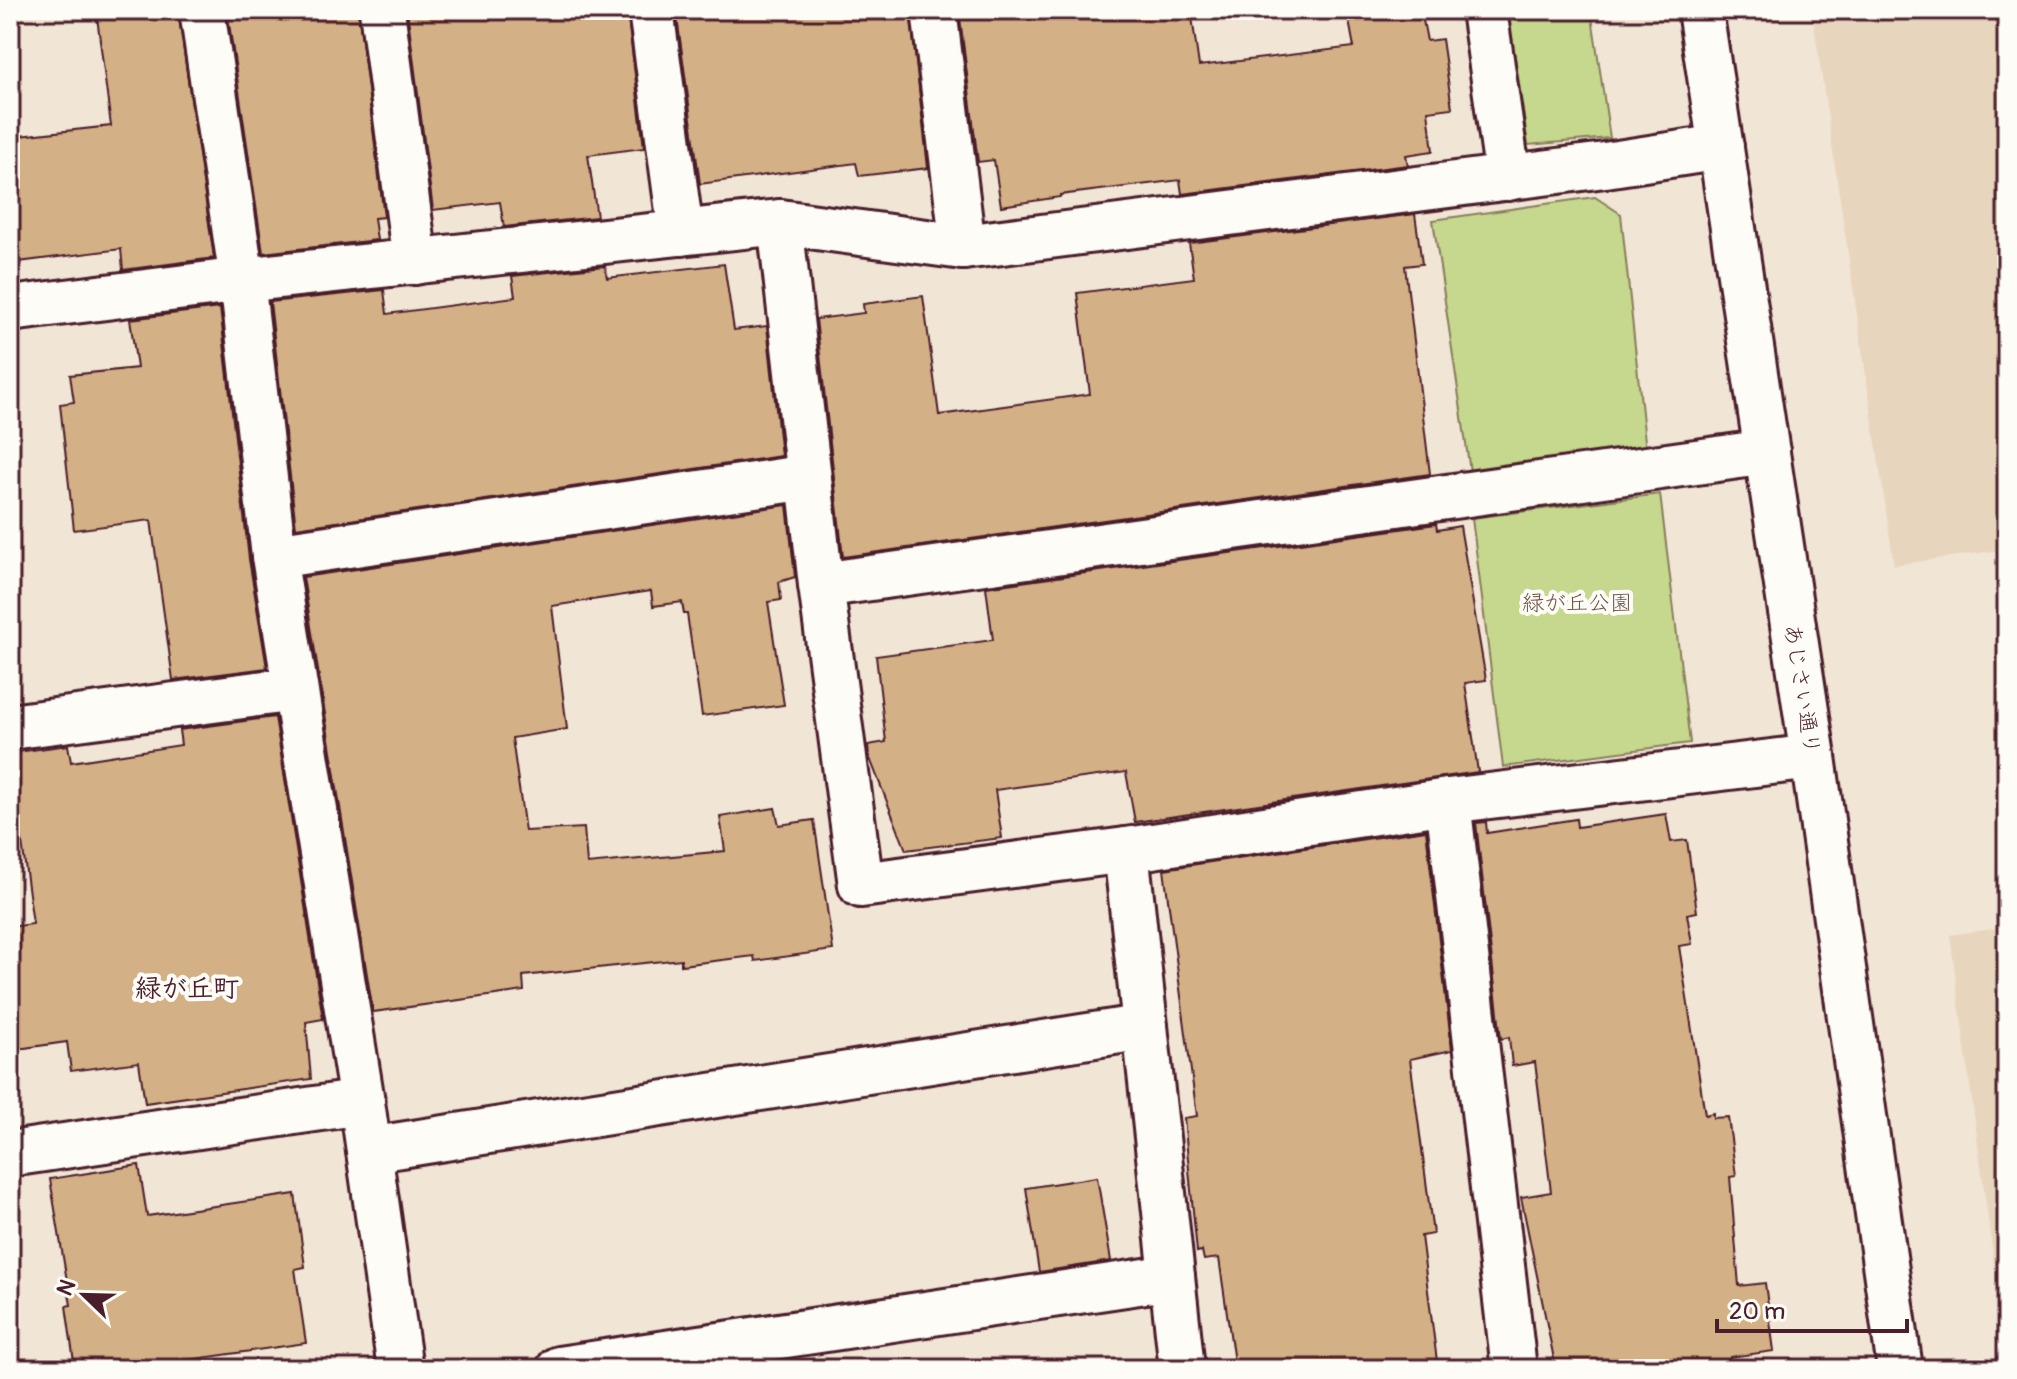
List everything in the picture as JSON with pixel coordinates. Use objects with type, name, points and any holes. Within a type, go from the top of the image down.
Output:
[{"type":"street","points":[[202,10],[242,280],[274,556],[362,1102],[400,1369]]},
{"type":"street","points":[[382,10],[415,262]]},
{"type":"street","points":[[651,10],[681,233]]},
{"type":"street","points":[[934,10],[963,247]]},
{"type":"street","points":[[1484,10],[1508,178]]},
{"type":"street","name":"あじさい通り","points":[[1700,10],[1813,757],[1900,1369]]},
{"type":"street","points":[[10,309],[242,280],[780,222],[963,247],[1508,178],[1721,147]]},
{"type":"street","points":[[780,222],[821,585],[861,885],[1126,850],[1448,801],[1813,757]]},
{"type":"street","points":[[821,585],[1767,452]]},
{"type":"street","points":[[274,556],[808,477]]},
{"type":"street","points":[[10,727],[295,689]]},
{"type":"street","points":[[1448,801],[1514,1369]]},
{"type":"street","points":[[1126,850],[1182,1369]]},
{"type":"street","points":[[369,1150],[1145,1027]]},
{"type":"street","points":[[10,1154],[362,1102]]},
{"type":"street","points":[[559,1369],[1172,1277]]},
{"type":"shaded area","points":[[1812,10],[2007,10],[2007,549],[1894,565]]},
{"type":"shaded area","points":[[2007,927],[2007,1361],[1950,935]]},
{"type":"green space","points":[[1508,10],[1591,10],[1610,138],[1528,145]]},
{"type":"green space","points":[[1595,197],[1621,214],[1646,451],[1471,478],[1433,220]]},
{"type":"green space","name":"緑が丘公園","points":[[1660,494],[1690,743],[1503,767],[1472,518]]},
{"type":"building","points":[[178,10],[214,258],[123,270],[121,249],[10,263],[10,137],[111,126],[97,17]]},
{"type":"building","points":[[227,10],[358,10],[384,217],[374,218],[377,240],[263,253]]},
{"type":"building","points":[[407,10],[627,10],[644,148],[588,155],[597,217],[504,227],[500,202],[433,210]]},
{"type":"building","points":[[676,10],[910,10],[928,168],[859,176],[856,163],[700,184]]},
{"type":"building","points":[[959,10],[1191,10],[1199,66],[1354,47],[1347,10],[1421,10],[1427,41],[1442,39],[1452,108],[1428,111],[1433,151],[1406,155],[1408,165],[1182,194],[1180,180],[1060,195],[1001,206],[994,160],[978,162]]},
{"type":"building","points":[[1415,214],[1422,264],[1405,266],[1430,474],[843,557],[816,319],[864,313],[863,304],[923,296],[939,415],[1090,394],[1077,293],[1194,278],[1189,243]]},
{"type":"building","points":[[724,264],[734,330],[767,326],[781,456],[296,528],[270,302],[384,290],[387,314],[515,297],[512,276],[605,266],[607,278]]},
{"type":"building","points":[[220,308],[249,559],[267,668],[173,680],[151,520],[74,530],[60,404],[74,402],[70,375],[137,368],[130,319]]},
{"type":"building","points":[[787,505],[795,577],[779,582],[781,600],[768,602],[784,705],[702,716],[687,614],[684,614],[682,602],[653,606],[651,591],[552,606],[567,729],[512,738],[525,831],[584,828],[587,864],[725,851],[720,817],[775,808],[779,825],[814,820],[833,950],[755,961],[754,956],[681,965],[681,959],[523,976],[524,991],[373,1012],[303,577]]},
{"type":"building","points":[[1436,524],[1437,530],[1460,526],[1486,680],[1465,683],[1478,772],[1135,822],[1126,772],[995,790],[1002,838],[906,850],[869,756],[868,745],[886,742],[876,656],[993,640],[986,587]]},
{"type":"building","points":[[275,717],[323,1019],[306,1022],[311,1079],[145,1103],[139,1062],[71,1071],[67,1042],[10,1050],[10,927],[33,924],[10,753],[68,745],[71,762],[181,745],[179,730]]},
{"type":"building","points":[[1666,814],[1671,842],[1687,840],[1697,912],[1687,914],[1692,944],[1679,946],[1705,1115],[1713,1113],[1713,1118],[1728,1117],[1736,1176],[1730,1177],[1739,1286],[1765,1283],[1774,1351],[1730,1357],[1732,1369],[1556,1369],[1521,1197],[1551,1192],[1535,1062],[1512,1066],[1509,1037],[1501,1039],[1476,823],[1486,822],[1487,833],[1576,819],[1577,827]]},
{"type":"building","points":[[1426,830],[1452,1050],[1410,1059],[1433,1234],[1421,1236],[1438,1369],[1235,1369],[1219,1258],[1204,1260],[1202,1251],[1197,1252],[1184,1118],[1197,1116],[1164,869]]},
{"type":"building","points":[[139,1165],[147,1216],[295,1194],[305,1267],[295,1269],[306,1343],[125,1369],[75,1369],[66,1306],[71,1305],[50,1179]]},
{"type":"building","points":[[1097,1177],[1111,1261],[1039,1272],[1026,1188]]},
{"type":"district","name":"緑が丘町","points":[[187,988]]}]
